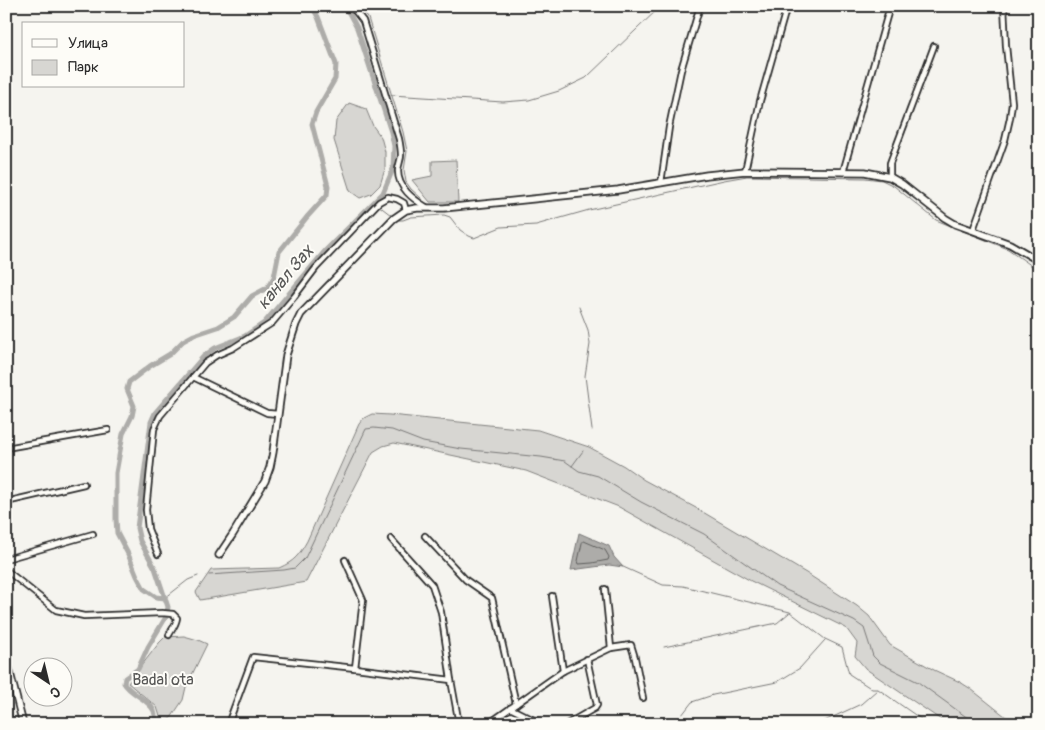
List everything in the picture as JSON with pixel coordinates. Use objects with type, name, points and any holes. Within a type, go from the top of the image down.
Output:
[{"type":"main road","points":[[219,555],[234,534],[265,481],[270,467],[286,355],[301,314],[393,219],[406,210],[618,190],[708,175],[745,171],[865,172],[890,178],[902,184],[955,224],[1010,244],[1039,261]]},
{"type":"main road","points":[[6,657],[23,724]]},
{"type":"street","points":[[350,6],[364,21],[399,139],[401,155],[398,179],[405,191],[414,200],[427,208]]},
{"type":"street","points":[[661,183],[681,70],[700,6]]},
{"type":"street","points":[[745,171],[760,101],[787,6]]},
{"type":"street","points":[[844,172],[890,6]]},
{"type":"street","points":[[973,230],[1005,140],[1010,118],[1012,103],[1004,6]]},
{"type":"street","points":[[890,178],[890,163],[934,46]]},
{"type":"street","points":[[158,554],[148,529],[146,510],[154,429],[160,416],[205,363],[272,323],[316,268],[379,202],[388,197],[397,199],[404,203],[406,210]]},
{"type":"street","points":[[404,203],[414,200]]},
{"type":"street","points":[[193,377],[267,413],[278,414]]},
{"type":"street","points":[[6,448],[108,430]]},
{"type":"street","points":[[6,502],[84,484]]},
{"type":"street","points":[[6,558],[93,534]]},
{"type":"street","points":[[425,536],[466,580],[492,598],[516,704]]},
{"type":"street","points":[[392,539],[432,585],[441,612],[459,724]]},
{"type":"street","points":[[345,560],[363,600],[355,668]]},
{"type":"street","points":[[6,570],[56,610],[84,616],[173,614],[177,618],[176,624],[169,635]]},
{"type":"street","points":[[604,589],[611,648]]},
{"type":"street","points":[[552,596],[563,671]]},
{"type":"street","points":[[488,724],[563,671],[611,648],[631,645],[642,698]]},
{"type":"street","points":[[228,724],[253,657],[451,680]]},
{"type":"street","points":[[567,724],[598,705],[587,659]]},
{"type":"street","points":[[510,708],[542,724]]},
{"type":"green space","points":[[349,103],[366,109],[373,126],[381,137],[385,152],[385,169],[380,185],[371,194],[360,198],[350,191],[334,140],[336,121]]},
{"type":"green space","points":[[456,160],[458,202],[430,202],[412,180],[432,176],[432,161]]},
{"type":"green space","points":[[372,414],[538,430],[589,447],[806,573],[857,606],[869,616],[890,645],[934,670],[960,682],[1015,724],[947,724],[866,669],[855,656],[857,643],[846,628],[751,581],[619,507],[526,471],[394,443],[383,446],[373,452],[306,582],[200,600],[196,592],[211,570],[279,568],[296,557],[307,541],[359,424],[364,418]]},
{"type":"green space","name":"Badal ota","points":[[184,636],[207,644],[186,687],[183,700],[171,718],[162,723],[157,707],[128,683],[165,637]]},
{"type":"water","points":[[579,533],[609,546],[614,557],[623,567],[609,565],[571,570]]},
{"type":"waterway","points":[[165,598],[156,597],[144,589],[117,533],[116,473],[123,434],[132,416],[134,406],[127,389],[129,382],[170,354],[183,341],[218,327],[234,317],[252,296],[267,288],[274,277],[279,252],[327,195],[328,186],[312,124],[316,112],[335,79],[336,64],[312,6]]},
{"type":"waterway","name":"канал Зах","points":[[157,724],[151,707],[124,683],[125,678],[138,669],[148,647],[166,617],[168,607],[155,568],[140,541],[137,528],[151,422],[155,413],[204,356],[215,348],[245,336],[264,323],[325,251],[383,193],[393,169],[394,146],[391,132],[357,28],[343,6]]},
{"type":"waterway","points":[[358,6],[368,18],[403,132],[407,151],[404,170],[406,182],[421,198]]},
{"type":"waterway","points":[[391,95],[503,102],[529,100],[559,91],[586,78],[661,6]]},
{"type":"waterway","points":[[399,220],[411,217],[444,215],[450,217],[460,230],[474,238],[501,227],[536,225],[589,210],[747,176],[865,178],[882,180],[894,186],[936,220],[1008,249],[1039,271]]},
{"type":"waterway","points":[[378,205],[391,215]]},
{"type":"waterway","points":[[579,307],[588,330],[590,344],[585,376],[592,430]]},
{"type":"waterway","points":[[209,575],[295,568],[305,558],[366,429],[392,430],[423,442],[461,449],[565,461],[579,471],[598,476],[641,502],[704,534],[777,586],[854,621],[864,628],[873,656],[880,663],[918,682],[976,724]]},
{"type":"waterway","points":[[572,466],[583,451]]},
{"type":"waterway","points":[[621,566],[663,585],[683,586],[790,612],[825,639],[842,647],[849,674],[872,689],[878,689],[928,724]]},
{"type":"waterway","points":[[165,598],[188,580],[198,576]]},
{"type":"waterway","points":[[664,647],[777,623],[789,613]]},
{"type":"waterway","points":[[675,724],[692,702],[713,695],[777,682],[800,668],[825,640]]},
{"type":"waterway","points":[[818,724],[861,704],[877,690]]}]
